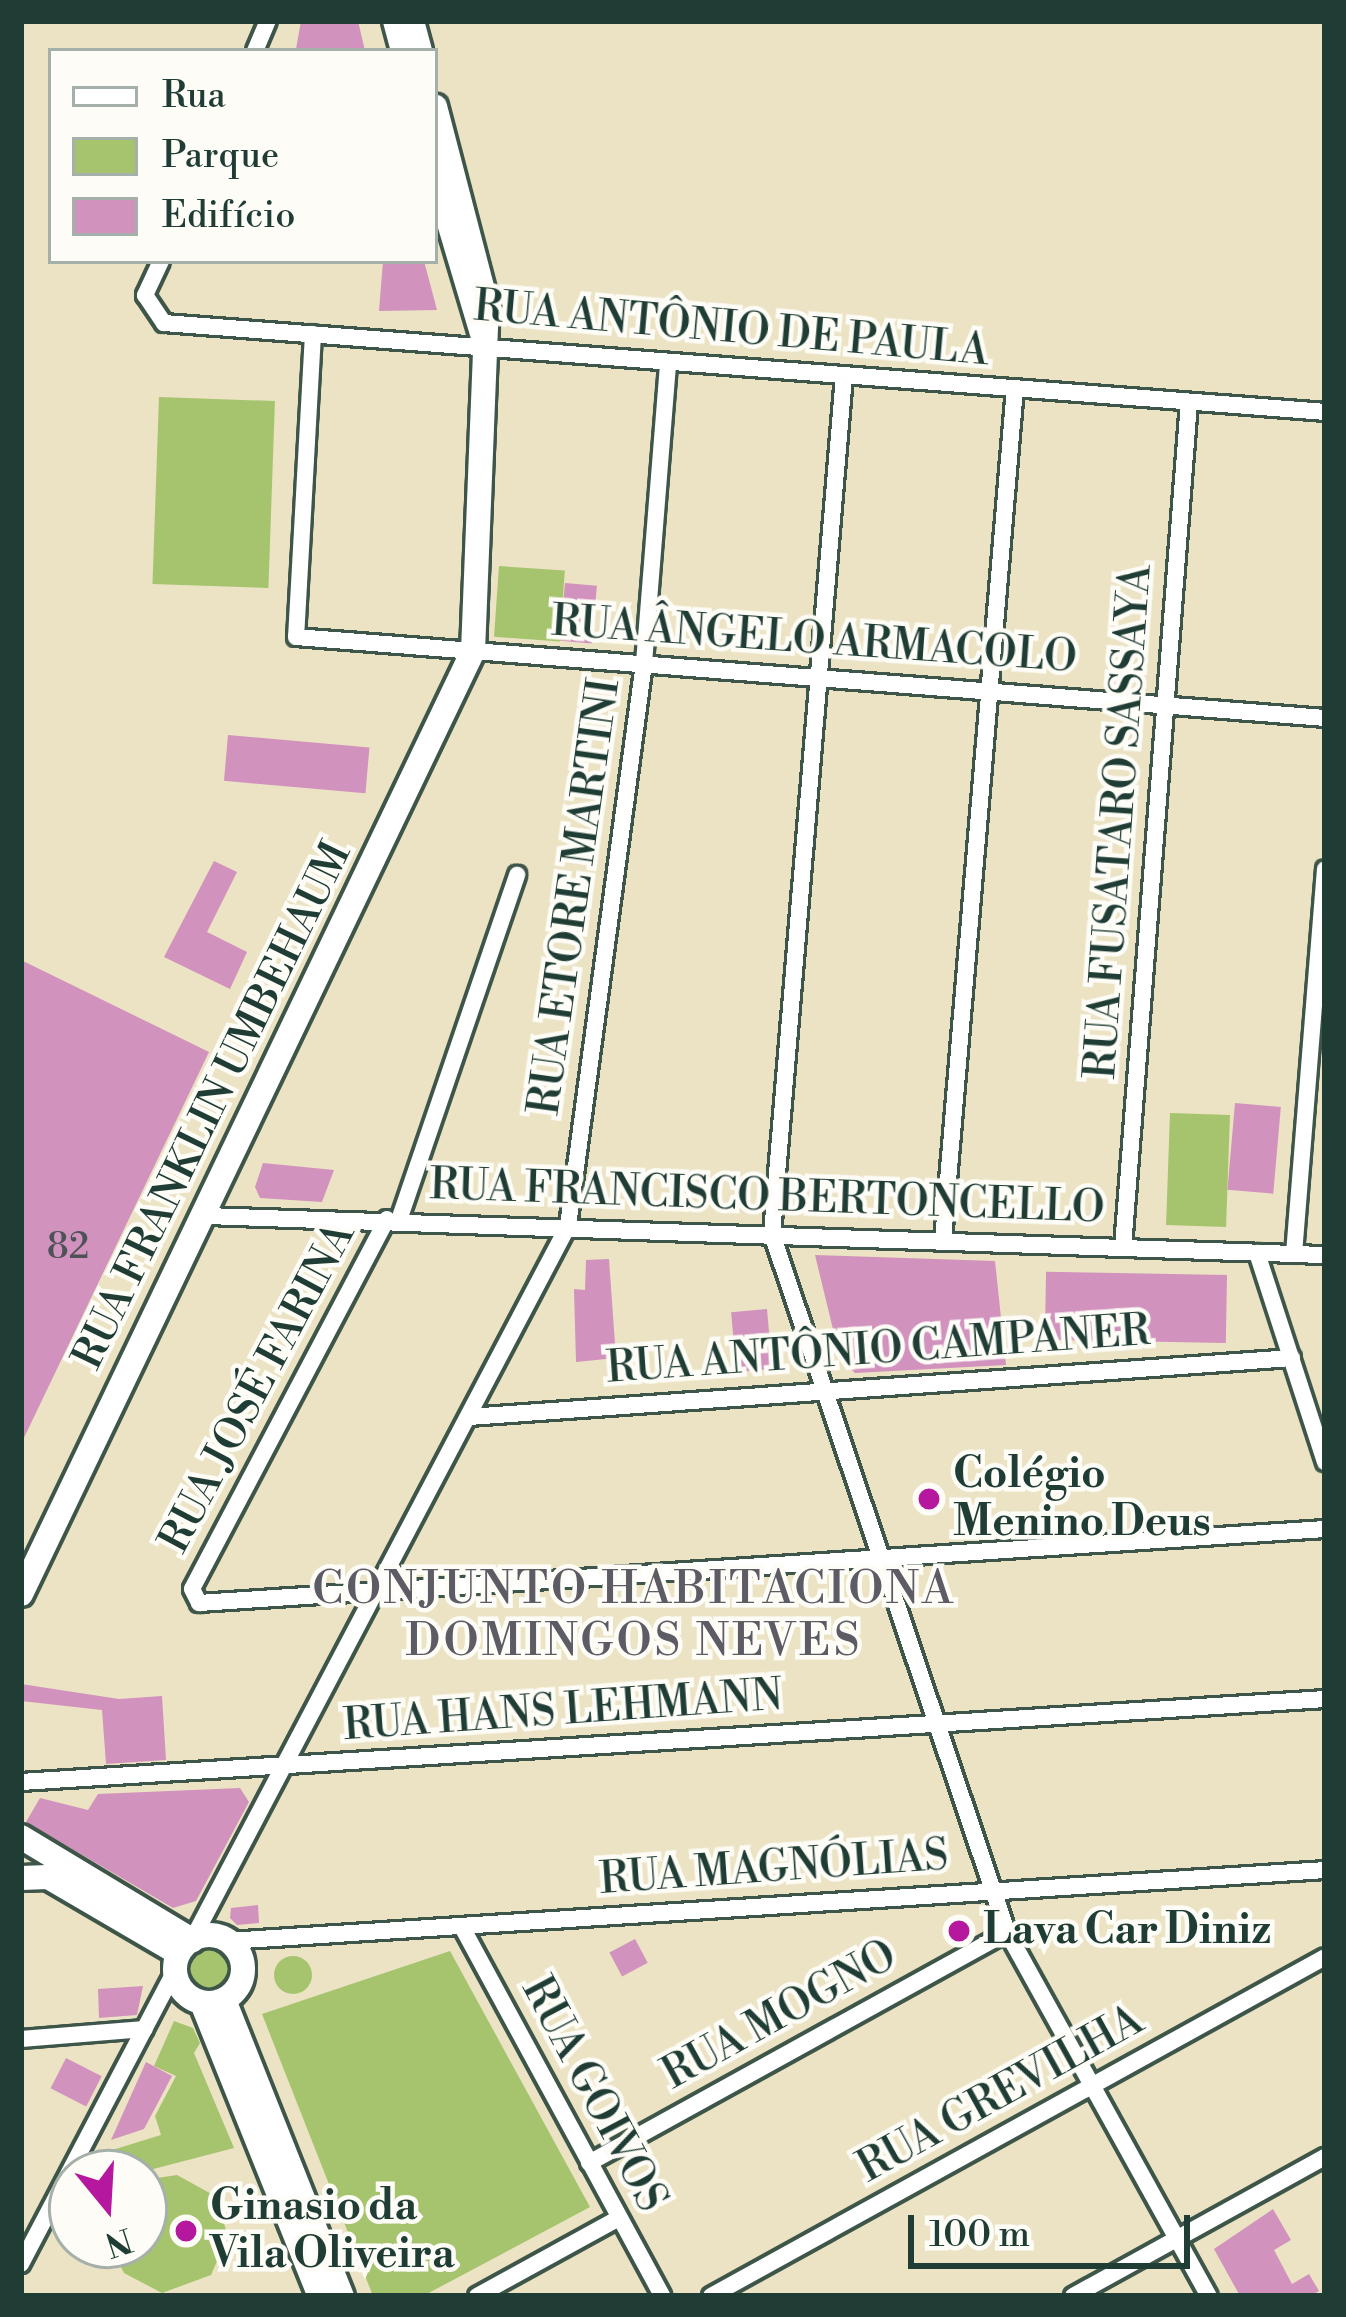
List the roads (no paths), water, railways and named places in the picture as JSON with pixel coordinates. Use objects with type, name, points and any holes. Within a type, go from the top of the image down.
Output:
[{"type":"street","points":[[438,121],[487,346],[472,651]]},
{"type":"street","points":[[438,185],[479,309]]},
{"type":"street","name":"RUA ANTÔNIO DE PAULA","points":[[159,264],[146,295],[164,322],[1325,412]]},
{"type":"street","name":"RUA ÂNGELO ARMACOLO","points":[[313,334],[296,637],[1325,718]]},
{"type":"street","name":"RUA ETORE MARTINI","points":[[21,2264],[26,2245],[379,1590],[568,1226],[644,663],[668,362]]},
{"type":"street","points":[[844,376],[772,1234],[1006,1932],[1209,2296]]},
{"type":"street","points":[[943,1240],[1015,388]]},
{"type":"street","name":"RUA FUSATARO SASSAYA","points":[[1123,1247],[1189,403]]},
{"type":"street","name":"RUA FRANKLIN UMBEHAUM","points":[[21,1594],[206,1216],[472,651]]},
{"type":"street","points":[[1294,1254],[1325,869]]},
{"type":"street","name":"RUA JOSÉ FARINA","points":[[379,1590],[199,1603],[192,1589],[393,1219],[517,874]]},
{"type":"street","name":"RUA FRANCISCO BERTONCELLO","points":[[206,1216],[1325,1255]]},
{"type":"street","points":[[1257,1253],[1325,1462]]},
{"type":"street","name":"RUA ANTÔNIO CAMPANER","points":[[469,1417],[1292,1358]]},
{"type":"street","points":[[1303,1391],[1325,1392]]},
{"type":"street","points":[[379,1590],[1325,1528]]},
{"type":"street","name":"RUA HANS LEHMANN","points":[[21,1783],[1325,1700]]},
{"type":"street","points":[[21,1837],[182,1955]]},
{"type":"street","name":"RUA MAGNÓLIAS","points":[[228,1941],[1325,1870]]},
{"type":"street","points":[[21,1878],[48,1877],[182,1955],[228,1941],[242,1976],[213,2001]]},
{"type":"street","name":"RUA GOIVOS","points":[[462,1927],[662,2296]]},
{"type":"street","name":"RUA MOGNO","points":[[589,2163],[1006,1932]]},
{"type":"street","points":[[182,1955],[183,1992],[213,2001],[342,2296]]},
{"type":"street","name":"RUA GREVILHA","points":[[711,2296],[1325,1957]]},
{"type":"street","points":[[213,2001],[320,2296]]},
{"type":"street","points":[[21,2038],[145,2029]]},
{"type":"street","points":[[1073,2296],[1325,2157]]},
{"type":"street","points":[[477,2296],[619,2218]]},
{"type":"place","name":"Colégio Menino Deus","points":[[929,1499]]},
{"type":"place","name":"Lava Car Diniz","points":[[959,1931]]},
{"type":"place","name":"Ginasio da Vila Oliveira","points":[[186,2231]]},
{"type":"district","name":"CONJUNTO HABITACIONA DOMINGOS NEVES","points":[[634,1616]]}]
